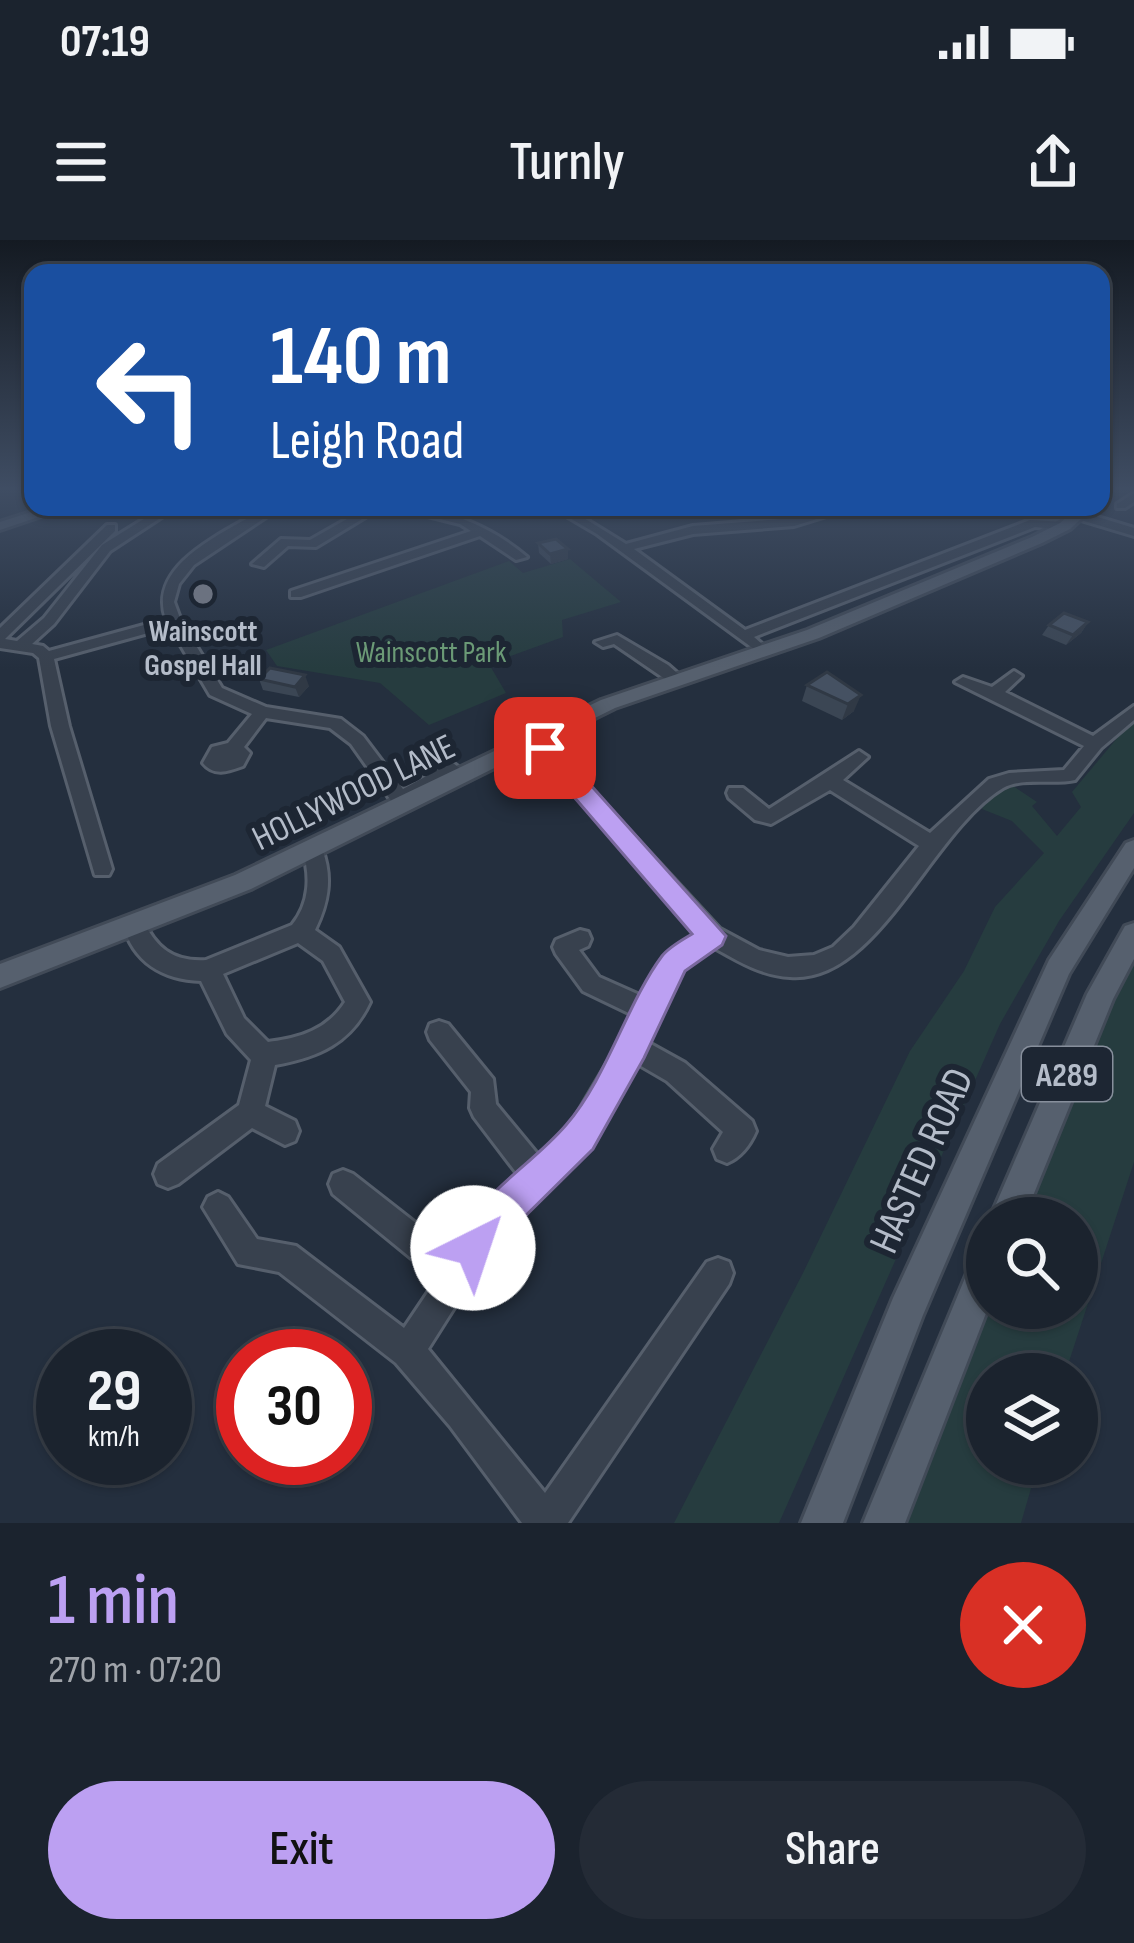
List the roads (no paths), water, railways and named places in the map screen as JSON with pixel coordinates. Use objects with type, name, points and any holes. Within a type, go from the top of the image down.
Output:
[{"type":"main road","name":"HOLLYWOOD LANE","points":[[0,976],[243,882],[534,737],[677,680],[764,652],[1001,549]]},
{"type":"main road","name":"HASTED ROAD","points":[[822,1523],[906,1311],[1058,968],[1134,849]]},
{"type":"main road","name":"A289","points":[[1016,1197],[1101,994],[1134,934]]},
{"type":"main road","points":[[884,1523],[966,1318]]},
{"type":"street","points":[[0,639],[87,549]]},
{"type":"street","points":[[22,644],[50,621],[105,549]]},
{"type":"street","points":[[210,549],[189,562],[172,583],[167,602],[216,691],[262,712],[335,723],[357,740],[401,801]]},
{"type":"street","points":[[260,564],[277,549]]},
{"type":"street","points":[[296,594],[430,549]]},
{"type":"street","points":[[509,549],[521,557]]},
{"type":"street","points":[[625,549],[764,652]]},
{"type":"street","points":[[743,636],[967,549]]},
{"type":"street","points":[[0,639],[46,657],[174,621]]},
{"type":"street","points":[[603,642],[617,639],[631,651],[654,659],[677,680]]},
{"type":"street","points":[[46,657],[60,726],[102,869]]},
{"type":"street","points":[[994,693],[1014,676]]},
{"type":"street","points":[[963,682],[1095,743]]},
{"type":"street","points":[[534,737],[712,936],[766,965],[808,966],[847,953],[932,844],[996,784],[1009,778],[1070,776],[1095,743],[1134,711]]},
{"type":"street","points":[[234,748],[262,712]]},
{"type":"street","points":[[736,793],[771,817],[830,782],[859,758]]},
{"type":"street","points":[[343,818],[347,823],[401,801],[453,770],[449,766]]},
{"type":"street","points":[[830,782],[932,844]]},
{"type":"street","points":[[134,924],[144,949],[190,973],[300,932],[310,923],[320,864],[312,849]]},
{"type":"street","points":[[207,970],[220,987],[240,1039],[265,1055],[300,1049],[335,1033],[352,1019],[358,1002],[331,954],[300,932]]},
{"type":"street","points":[[408,1351],[492,1222],[580,1136],[674,962],[712,936]]},
{"type":"street","points":[[566,940],[591,984],[649,1011]]},
{"type":"street","points":[[439,1032],[484,1088],[483,1108],[539,1179]]},
{"type":"street","points":[[632,1047],[676,1072],[741,1133]]},
{"type":"street","points":[[168,1174],[250,1113],[265,1055]]},
{"type":"street","points":[[250,1113],[286,1131]]},
{"type":"street","points":[[343,1184],[454,1274]]},
{"type":"street","points":[[218,1207],[249,1253],[285,1257],[408,1351],[461,1408],[491,1456],[546,1523],[718,1273]]},
{"type":"place","name":"Wainscott Gospel Hall","points":[[203,594]]},
{"type":"park label","name":"Wainscott Park","points":[[431,652]]}]
